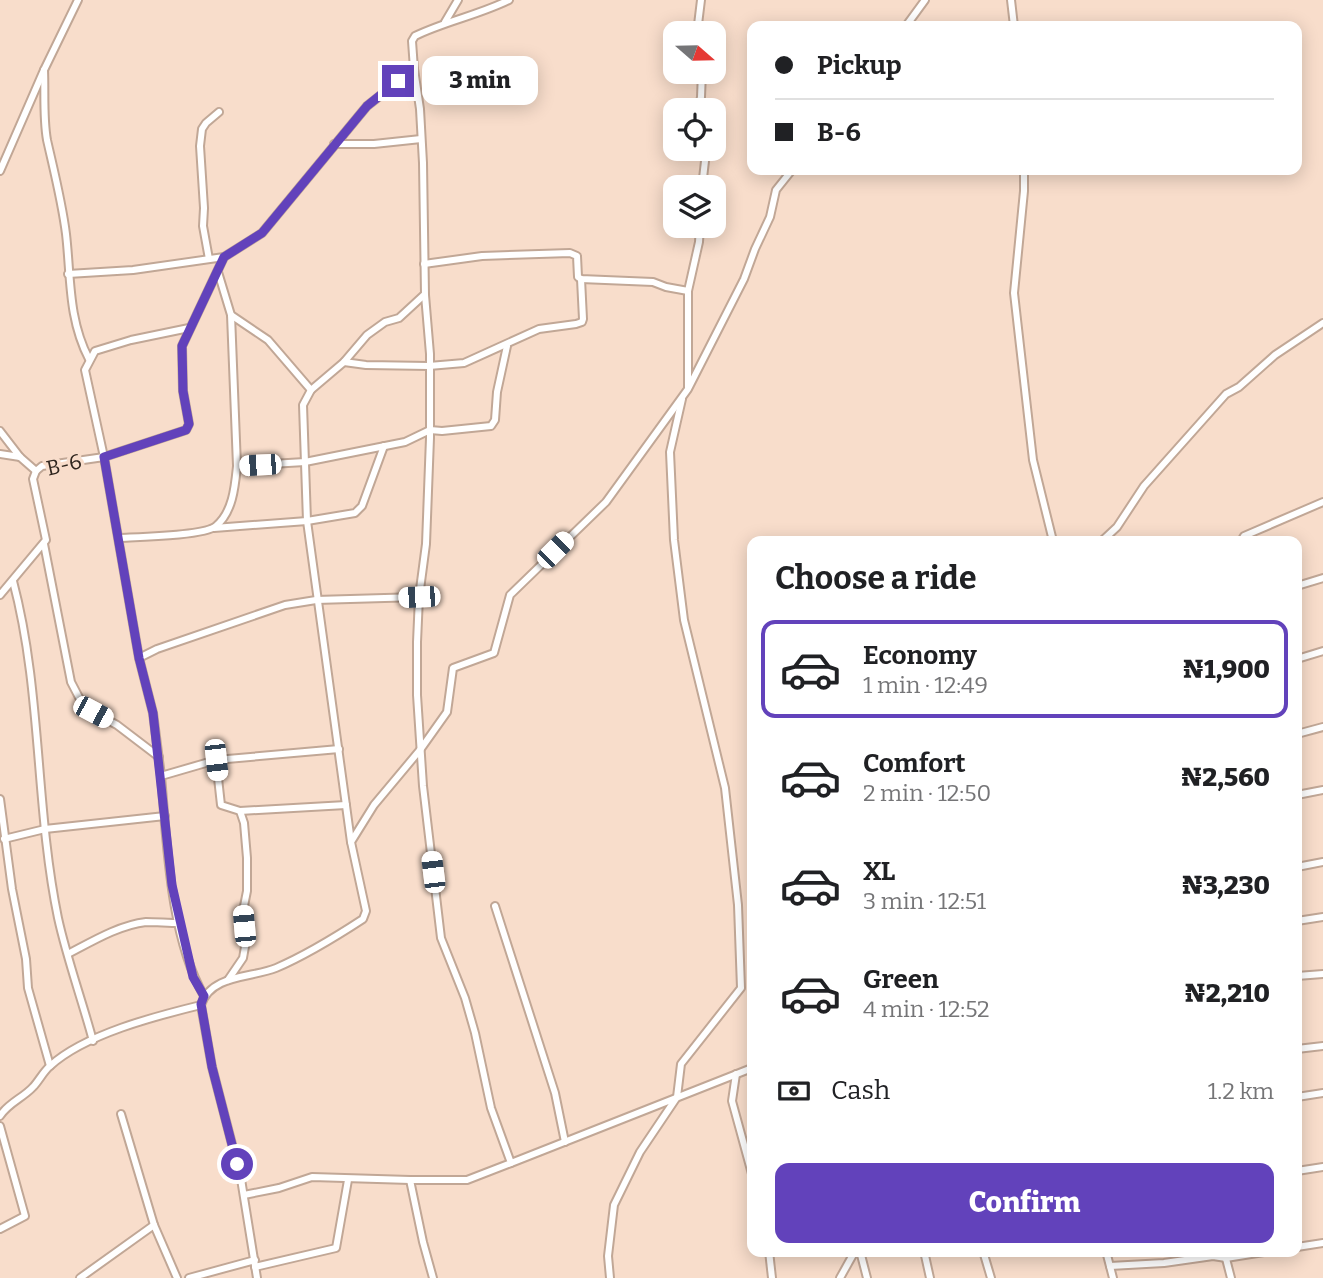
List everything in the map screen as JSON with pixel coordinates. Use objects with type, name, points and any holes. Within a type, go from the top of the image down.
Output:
[{"type":"street","points":[[0,171],[78,0]]},
{"type":"street","points":[[445,22],[458,0]]},
{"type":"street","points":[[509,0],[480,14],[445,22],[415,36],[412,41],[421,139],[430,430],[426,544],[419,597],[417,669],[420,750],[441,938],[475,1033],[491,1108],[511,1163]]},
{"type":"street","points":[[698,21],[701,0]]},
{"type":"street","points":[[910,21],[925,0]]},
{"type":"street","points":[[1012,0],[1014,21]]},
{"type":"street","points":[[68,274],[134,270],[224,257],[262,233],[367,106],[414,69]]},
{"type":"street","points":[[44,70],[47,139],[66,235],[70,294],[79,340],[89,359]]},
{"type":"street","points":[[209,259],[202,226],[204,208],[200,146],[202,129],[219,112]]},
{"type":"street","points":[[334,144],[374,144],[421,139]]},
{"type":"street","points":[[351,842],[374,805],[420,750],[447,712],[453,668],[494,653],[510,595],[606,502],[688,389],[744,279],[770,217],[776,190],[788,175]]},
{"type":"street","points":[[1024,175],[1014,293],[1032,460],[1053,536]]},
{"type":"street","points":[[688,389],[688,291],[699,238]]},
{"type":"street","points":[[424,264],[482,256],[570,253],[577,256],[578,277],[582,279],[653,282],[688,291]]},
{"type":"street","name":"B-6","points":[[159,757],[117,725],[84,707],[76,694],[71,682],[33,479],[42,466],[104,457],[187,428],[189,424],[183,391],[182,346],[224,257]]},
{"type":"street","points":[[215,528],[224,516],[235,491],[237,466],[231,315],[218,271]]},
{"type":"street","points":[[344,362],[429,366],[464,363],[507,346],[539,329],[582,322],[582,279]]},
{"type":"street","points":[[257,1278],[244,1195],[212,1067],[201,1004],[204,996],[228,980],[275,969],[363,919],[366,911],[351,842],[316,600],[307,521],[303,405],[311,390],[344,362],[367,335],[385,322],[399,318],[425,295]]},
{"type":"street","points":[[231,315],[268,340],[311,390]]},
{"type":"street","points":[[1107,536],[1144,486],[1226,394],[1239,387],[1275,355],[1323,323]]},
{"type":"street","points":[[189,328],[131,340],[95,351],[85,370],[104,457],[139,658],[153,713],[168,858],[179,923],[193,977],[204,996]]},
{"type":"street","points":[[237,466],[305,462],[405,442],[430,430],[442,431],[493,424],[507,346]]},
{"type":"street","points":[[610,1278],[608,1255],[614,1205],[640,1152],[677,1097],[681,1064],[741,988],[738,905],[725,788],[684,620],[674,540],[670,452],[682,397]]},
{"type":"street","points":[[0,431],[20,457],[36,471]]},
{"type":"street","points":[[118,538],[307,521],[358,511],[384,446]]},
{"type":"street","points":[[0,454],[20,457]]},
{"type":"street","points":[[1244,536],[1323,502]]},
{"type":"street","points":[[0,595],[44,544]]},
{"type":"street","points":[[1302,584],[1323,578]]},
{"type":"street","points":[[13,580],[27,652],[45,829],[58,918],[93,1041]]},
{"type":"street","points":[[139,658],[157,649],[272,609],[316,600],[419,597]]},
{"type":"street","points":[[1302,657],[1323,651]]},
{"type":"street","points":[[1302,733],[1323,727]]},
{"type":"street","points":[[161,776],[216,760],[339,749]]},
{"type":"street","points":[[216,760],[221,805],[240,811],[346,806]]},
{"type":"street","points":[[1302,794],[1323,790]]},
{"type":"street","points":[[0,799],[3,845],[26,959],[28,988],[50,1066]]},
{"type":"street","points":[[228,980],[243,958],[246,941],[243,911],[247,891],[247,858],[244,823],[240,811]]},
{"type":"street","points":[[3,845],[45,829],[165,816]]},
{"type":"street","points":[[1302,866],[1323,862]]},
{"type":"street","points":[[495,906],[555,1093],[565,1142]]},
{"type":"street","points":[[1302,920],[1323,917]]},
{"type":"street","points":[[68,954],[132,925],[146,922],[179,923]]},
{"type":"street","points":[[1302,976],[1323,974]]},
{"type":"street","points":[[0,1116],[33,1087],[50,1066],[93,1041],[135,1022],[201,1004]]},
{"type":"street","points":[[1302,1048],[1323,1046]]},
{"type":"street","points":[[244,1195],[279,1188],[312,1177],[348,1180],[467,1180],[747,1070]]},
{"type":"street","points":[[736,1074],[732,1101],[747,1156]]},
{"type":"street","points":[[1302,1096],[1323,1093]]},
{"type":"street","points":[[121,1114],[154,1225],[177,1278]]},
{"type":"street","points":[[0,1126],[26,1216],[0,1229]]},
{"type":"street","points":[[1302,1170],[1323,1167]]},
{"type":"street","points":[[189,1278],[336,1248],[348,1180]]},
{"type":"street","points":[[410,1180],[433,1278]]},
{"type":"street","points":[[80,1278],[154,1225]]},
{"type":"street","points":[[1302,1246],[1323,1243]]},
{"type":"street","points":[[770,1257],[772,1278]]},
{"type":"street","points":[[840,1278],[854,1257]]},
{"type":"street","points":[[860,1257],[867,1278]]},
{"type":"street","points":[[925,1257],[930,1278]]},
{"type":"street","points":[[985,1257],[991,1278]]},
{"type":"street","points":[[1108,1257],[1112,1278]]},
{"type":"street","points":[[1110,1266],[1206,1257]]},
{"type":"street","points":[[1226,1257],[1231,1278]]},
{"type":"route","points":[[237,1164],[212,1067],[201,1004],[204,996],[193,977],[179,923],[168,858],[153,713],[139,658],[104,457],[186,430],[189,424],[183,391],[182,346],[224,257],[262,233],[367,106],[398,81]]}]
